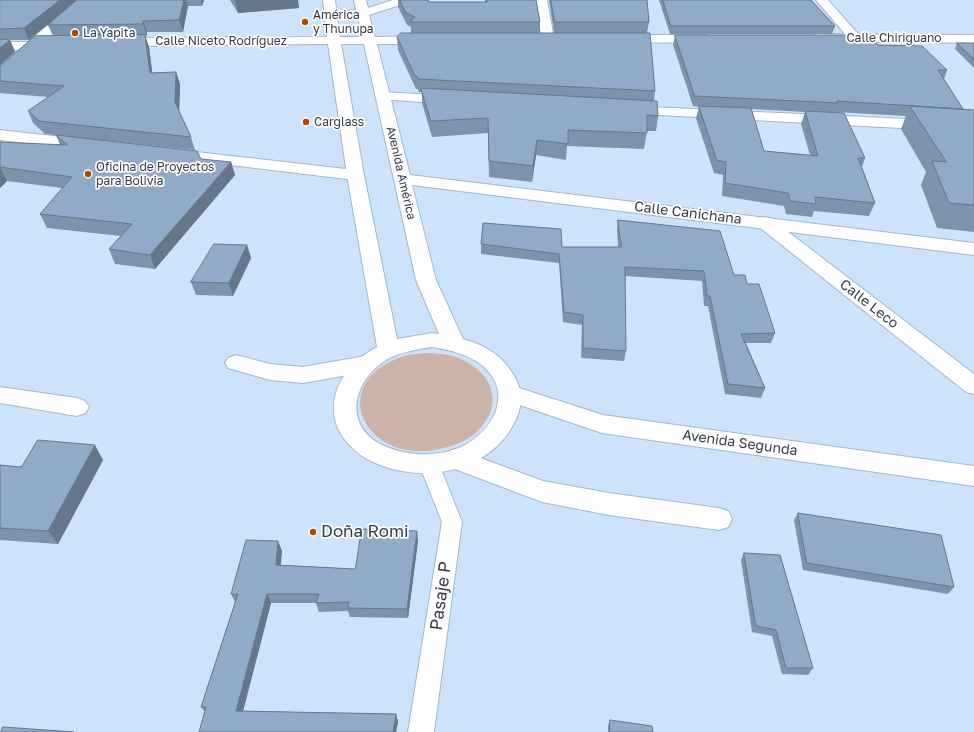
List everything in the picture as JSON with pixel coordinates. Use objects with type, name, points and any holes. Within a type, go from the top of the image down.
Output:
[{"type":"street","points":[[18,58],[86,0]]},
{"type":"street","points":[[329,0],[355,175],[388,349]]},
{"type":"street","name":"Avenida América","points":[[360,0],[368,40],[383,96],[401,179],[426,280],[454,343]]},
{"type":"street","points":[[332,15],[363,14],[405,0]]},
{"type":"street","points":[[541,0],[548,40]]},
{"type":"street","points":[[822,0],[855,38]]},
{"type":"street","name":"Calle Chiriguano","points":[[808,38],[974,38]]},
{"type":"street","points":[[532,40],[564,39]]},
{"type":"street","points":[[611,39],[721,39]]},
{"type":"street","points":[[334,40],[438,40]]},
{"type":"street","name":"Calle Niceto Rodríguez","points":[[106,42],[334,40]]},
{"type":"street","points":[[0,46],[51,42]]},
{"type":"street","points":[[383,96],[462,101]]},
{"type":"street","points":[[614,109],[974,127]]},
{"type":"street","points":[[0,135],[103,146]]},
{"type":"street","points":[[158,153],[355,175]]},
{"type":"street","name":"Calle Canichana","points":[[401,179],[764,222],[974,249]]},
{"type":"street","name":"Calle Leco","points":[[764,222],[974,386]]},
{"type":"street","points":[[432,340],[454,343],[475,350],[492,360],[504,375],[510,393],[508,412],[498,432],[481,448],[456,459],[429,464],[400,462],[376,452],[357,438],[346,420],[344,400],[351,381],[365,364],[388,349],[409,343],[432,340]]},
{"type":"street","points":[[236,363],[270,372],[303,375],[365,364]]},
{"type":"street","name":"Avenida Segunda","points":[[510,393],[602,424],[974,476]]},
{"type":"street","points":[[0,395],[77,407]]},
{"type":"street","points":[[456,459],[542,491],[609,504],[719,520]]},
{"type":"lane","name":"Pasaje P","points":[[421,732],[452,522],[429,464]]},
{"type":"shaded area","points":[[425,353],[454,356],[473,366],[481,372],[487,380],[491,388],[493,398],[492,407],[488,417],[482,426],[470,437],[455,445],[444,448],[417,451],[394,446],[376,436],[364,420],[360,403],[365,385],[379,369],[404,356]]},
{"type":"building","points":[[0,0],[60,0],[24,28],[0,29]]},
{"type":"building","points":[[77,0],[184,0],[179,20],[143,21],[143,24],[48,25]]},
{"type":"building","points":[[400,0],[428,0],[429,2],[487,2],[487,0],[536,0],[540,22],[410,22],[415,17],[406,13]]},
{"type":"building","points":[[551,0],[647,0],[649,22],[555,22]]},
{"type":"building","points":[[663,0],[811,0],[835,26],[671,26]]},
{"type":"building","points":[[401,33],[650,33],[655,91],[418,79],[417,76],[415,76],[397,37]]},
{"type":"building","points":[[145,35],[150,73],[176,72],[175,102],[191,137],[39,121],[28,111],[64,86],[0,81],[0,66],[35,36]]},
{"type":"building","points":[[675,35],[845,35],[851,41],[875,41],[878,45],[922,46],[947,70],[938,70],[963,109],[837,101],[838,103],[695,96]]},
{"type":"building","points":[[0,39],[10,40],[0,48]]},
{"type":"building","points":[[957,43],[974,43],[974,59]]},
{"type":"building","points":[[421,88],[657,101],[658,116],[647,115],[647,133],[568,130],[568,144],[537,140],[533,166],[489,161],[488,118],[431,121]]},
{"type":"building","points":[[699,106],[751,108],[764,151],[818,156],[805,111],[844,113],[865,158],[858,158],[875,203],[815,197],[816,204],[790,201],[788,193],[725,183],[726,162],[717,160]]},
{"type":"building","points":[[910,106],[974,110],[974,205],[949,203],[932,161],[946,162]]},
{"type":"building","points":[[56,135],[197,151],[201,159],[231,162],[150,255],[109,249],[132,224],[40,214],[72,177],[0,167],[0,142],[67,145]]},
{"type":"building","points":[[618,220],[720,231],[734,275],[745,275],[747,284],[759,284],[775,333],[741,334],[765,388],[728,384],[710,296],[707,296],[704,271],[625,267],[626,351],[583,348],[583,315],[564,312],[559,254],[481,244],[483,223],[561,229],[562,247],[621,247]]},
{"type":"building","points":[[214,244],[247,245],[229,283],[191,282]]},
{"type":"building","points":[[38,440],[95,445],[48,531],[0,528],[0,465],[21,467]]},
{"type":"building","points":[[798,513],[941,535],[954,587],[807,563]]},
{"type":"building","points":[[362,529],[417,531],[407,609],[348,608],[349,602],[316,603],[319,594],[267,594],[236,711],[396,714],[393,732],[199,732],[206,707],[201,707],[238,594],[231,594],[246,540],[278,541],[276,565],[355,569]]},
{"type":"building","points":[[744,553],[780,555],[813,668],[786,668],[776,630],[756,626]]},
{"type":"building","points":[[610,720],[652,726],[653,732],[610,732]]},
{"type":"building","points":[[3,727],[74,732],[1,732]]},
{"type":"place","name":"América y Thunupa","points":[[305,22]]},
{"type":"place","name":"La Yapita","points":[[75,33]]},
{"type":"place","name":"Carglass","points":[[306,122]]},
{"type":"place","name":"Oficina de Proyectos para Bolivia","points":[[88,174]]},
{"type":"place","name":"Doña Romi","points":[[313,532]]}]
